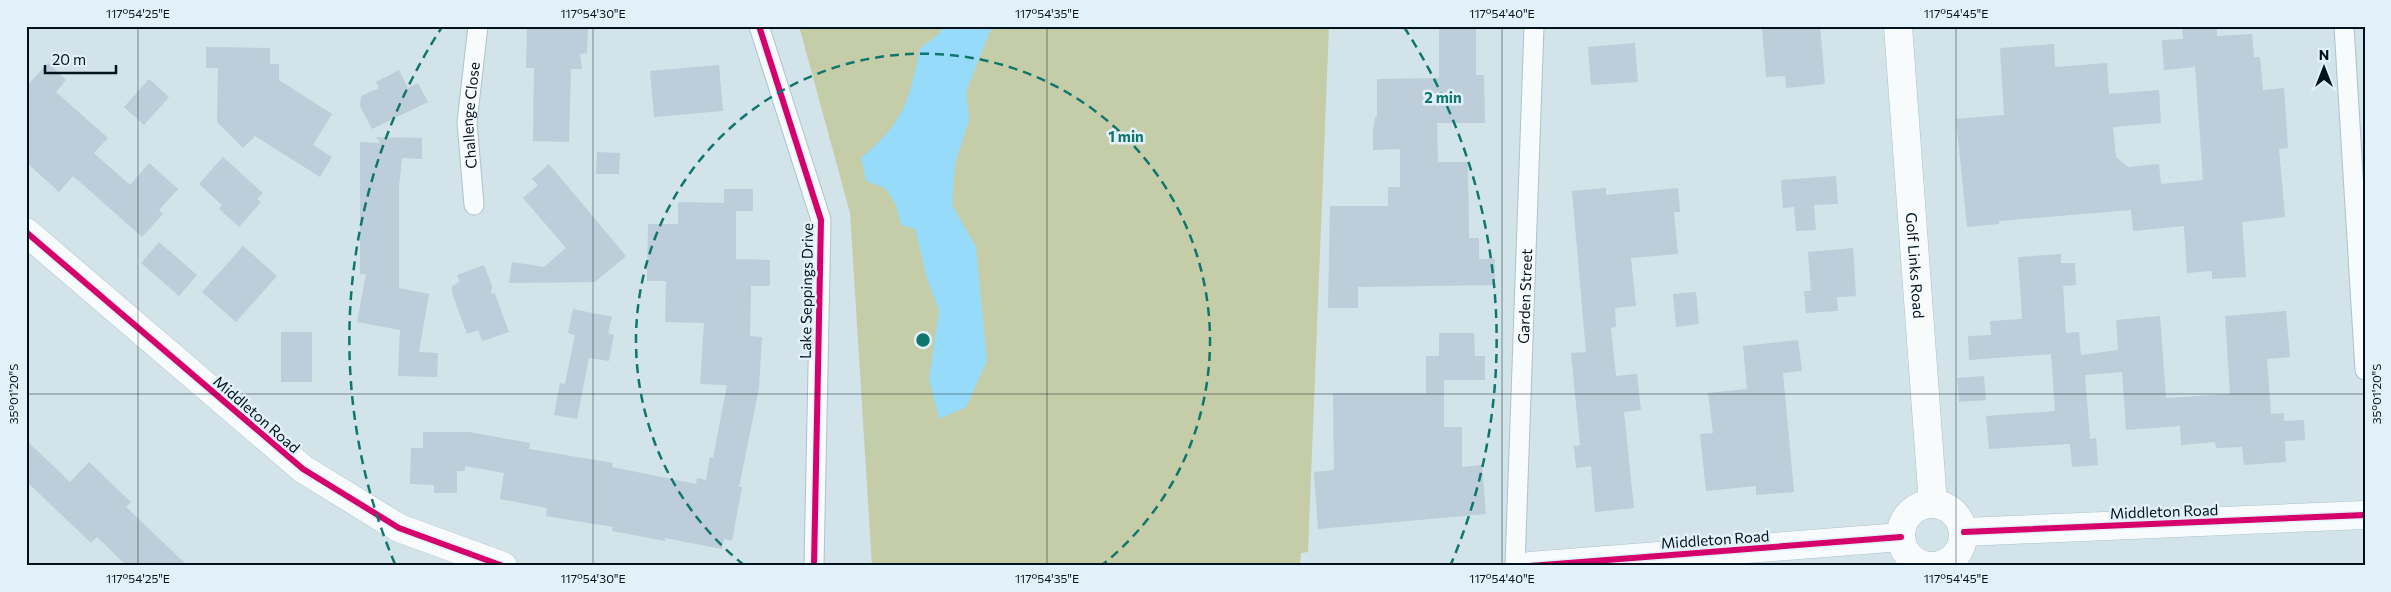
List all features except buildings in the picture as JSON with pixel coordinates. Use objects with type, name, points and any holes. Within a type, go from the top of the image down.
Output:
[{"type":"main road","name":"Golf Links Road","points":[[1898,26],[1932,504]]},
{"type":"main road","name":"Middleton Road","points":[[26,232],[303,469],[399,528],[503,566]]},
{"type":"main road","points":[[1932,504],[1944,506],[1954,512],[1964,532],[1962,544],[1957,554],[1948,562],[1936,566],[1920,563],[1912,558],[1903,545],[1901,537],[1903,524],[1910,514],[1920,506],[1932,504]]},
{"type":"main road","name":"Middleton Road","points":[[1964,532],[2365,515]]},
{"type":"main road","name":"Middleton Road","points":[[1530,566],[1901,537]]},
{"type":"street","name":"Challenge Close","points":[[474,205],[466,122],[478,26]]},
{"type":"street","name":"Lake Seppings Drive","points":[[759,26],[821,220],[814,566]]},
{"type":"street","name":"Garden Street","points":[[1515,566],[1534,26]]},
{"type":"street","points":[[2344,26],[2365,370]]},
{"type":"green space","points":[[799,26],[1329,26],[1308,552],[1301,553],[1300,566],[872,566],[850,213]]},
{"type":"water","points":[[943,26],[992,26],[966,92],[969,120],[955,164],[952,205],[976,247],[987,361],[966,407],[939,419],[929,379],[939,310],[927,279],[915,229],[901,225],[896,205],[885,188],[866,181],[861,158],[896,122],[908,97],[920,48],[939,34]]},
{"type":"cycle path","points":[[759,26],[821,220],[814,566]]},
{"type":"cycle path","points":[[26,232],[303,469],[399,528],[503,566]]},
{"type":"cycle path","points":[[1964,532],[2365,515]]},
{"type":"cycle path","points":[[1530,566],[1901,537]]}]
